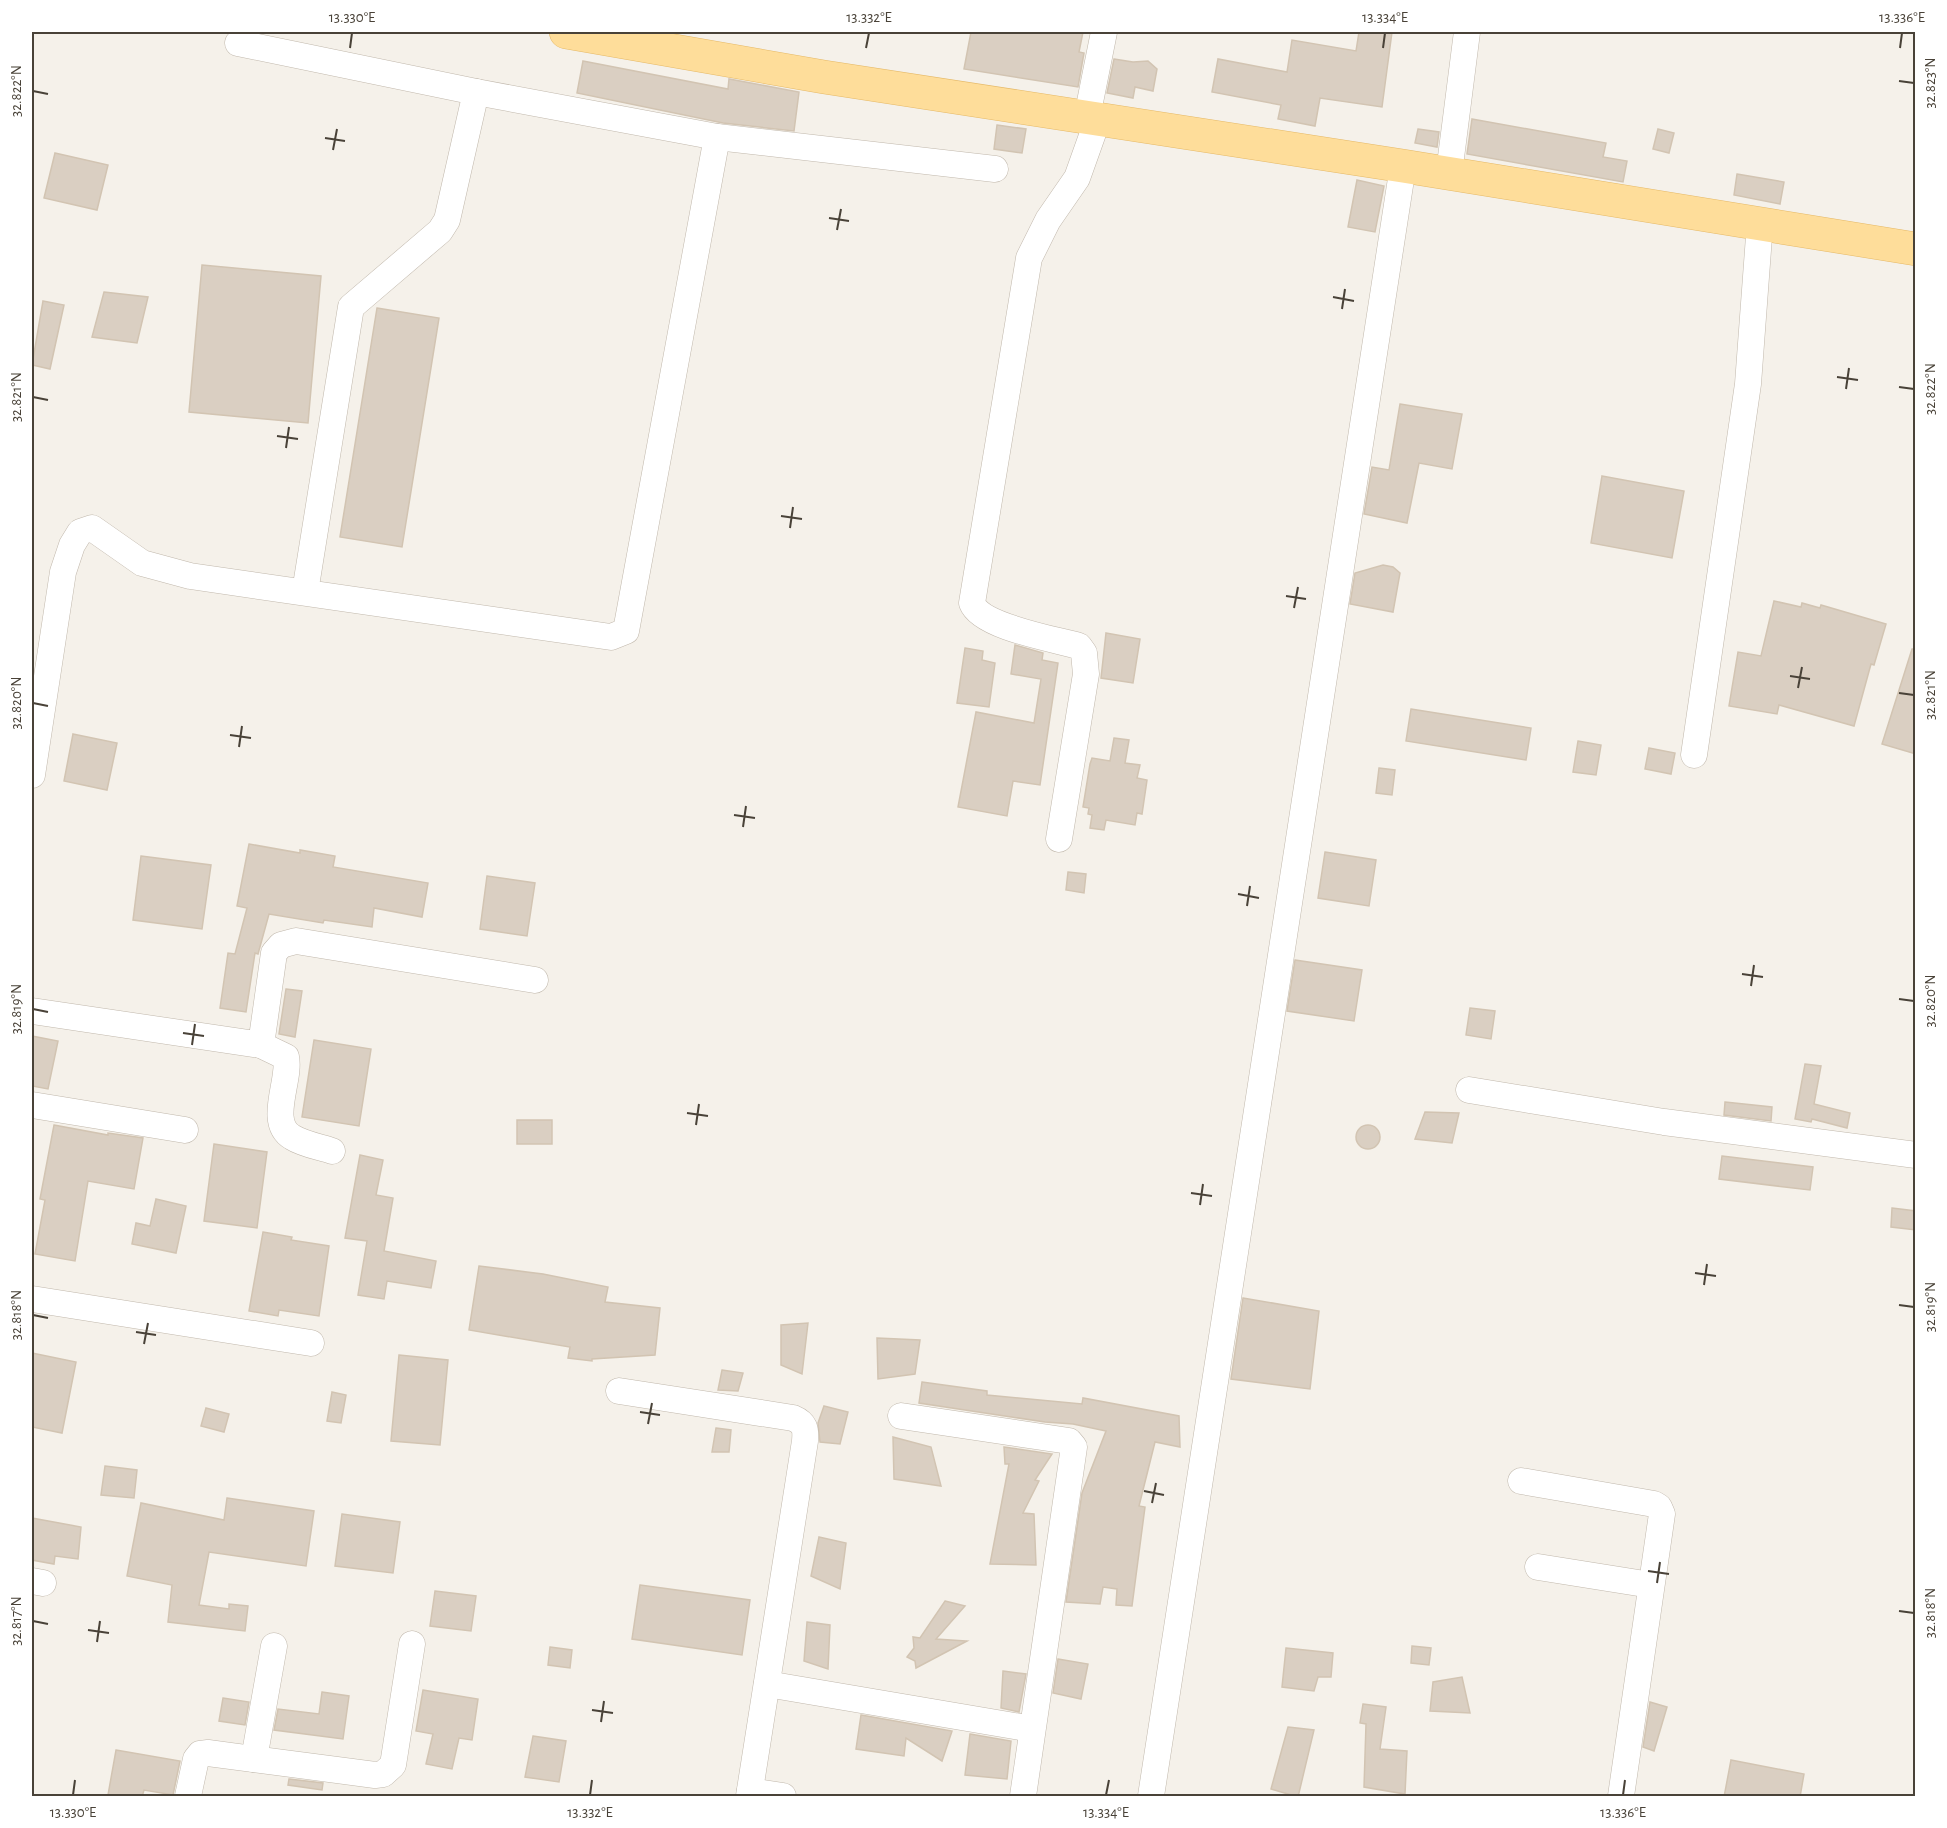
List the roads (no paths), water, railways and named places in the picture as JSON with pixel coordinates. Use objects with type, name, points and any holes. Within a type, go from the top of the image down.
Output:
[{"type":"main road","points":[[566,32],[824,77],[1449,173],[1916,249]]},
{"type":"street","points":[[1059,839],[1086,674],[1084,653],[1079,646],[1009,627],[978,614],[972,603],[1029,258],[1048,220],[1077,178],[1093,118],[1104,32]]},
{"type":"street","points":[[1449,173],[1467,32]]},
{"type":"street","points":[[238,43],[476,93],[717,137],[995,169]]},
{"type":"street","points":[[305,592],[351,307],[440,231],[447,220],[476,93]]},
{"type":"street","points":[[32,775],[63,572],[72,545],[80,532],[92,528],[142,563],[190,576],[611,637],[626,631],[717,137]]},
{"type":"street","points":[[1151,1797],[1403,166]]},
{"type":"street","points":[[1694,755],[1748,384],[1760,223]]},
{"type":"street","points":[[261,1045],[274,953],[281,945],[296,941],[536,980]]},
{"type":"street","points":[[32,1011],[261,1045],[286,1058],[288,1068],[280,1115],[283,1128],[292,1137],[332,1151]]},
{"type":"street","points":[[1468,1090],[1664,1122],[1916,1155]]},
{"type":"street","points":[[32,1105],[185,1130]]},
{"type":"street","points":[[32,1299],[311,1343]]},
{"type":"street","points":[[619,1390],[793,1418],[801,1421],[805,1427],[805,1441],[749,1794],[783,1797]]},
{"type":"street","points":[[901,1416],[1069,1441],[1074,1447],[1023,1797]]},
{"type":"street","points":[[1521,1481],[1659,1507],[1662,1514],[1621,1797]]},
{"type":"street","points":[[1538,1567],[1652,1585]]},
{"type":"street","points":[[188,1797],[194,1763],[200,1754],[375,1775],[389,1771],[393,1765],[412,1644]]},
{"type":"street","points":[[254,1759],[274,1646]]},
{"type":"street","points":[[767,1684],[1032,1729]]}]
